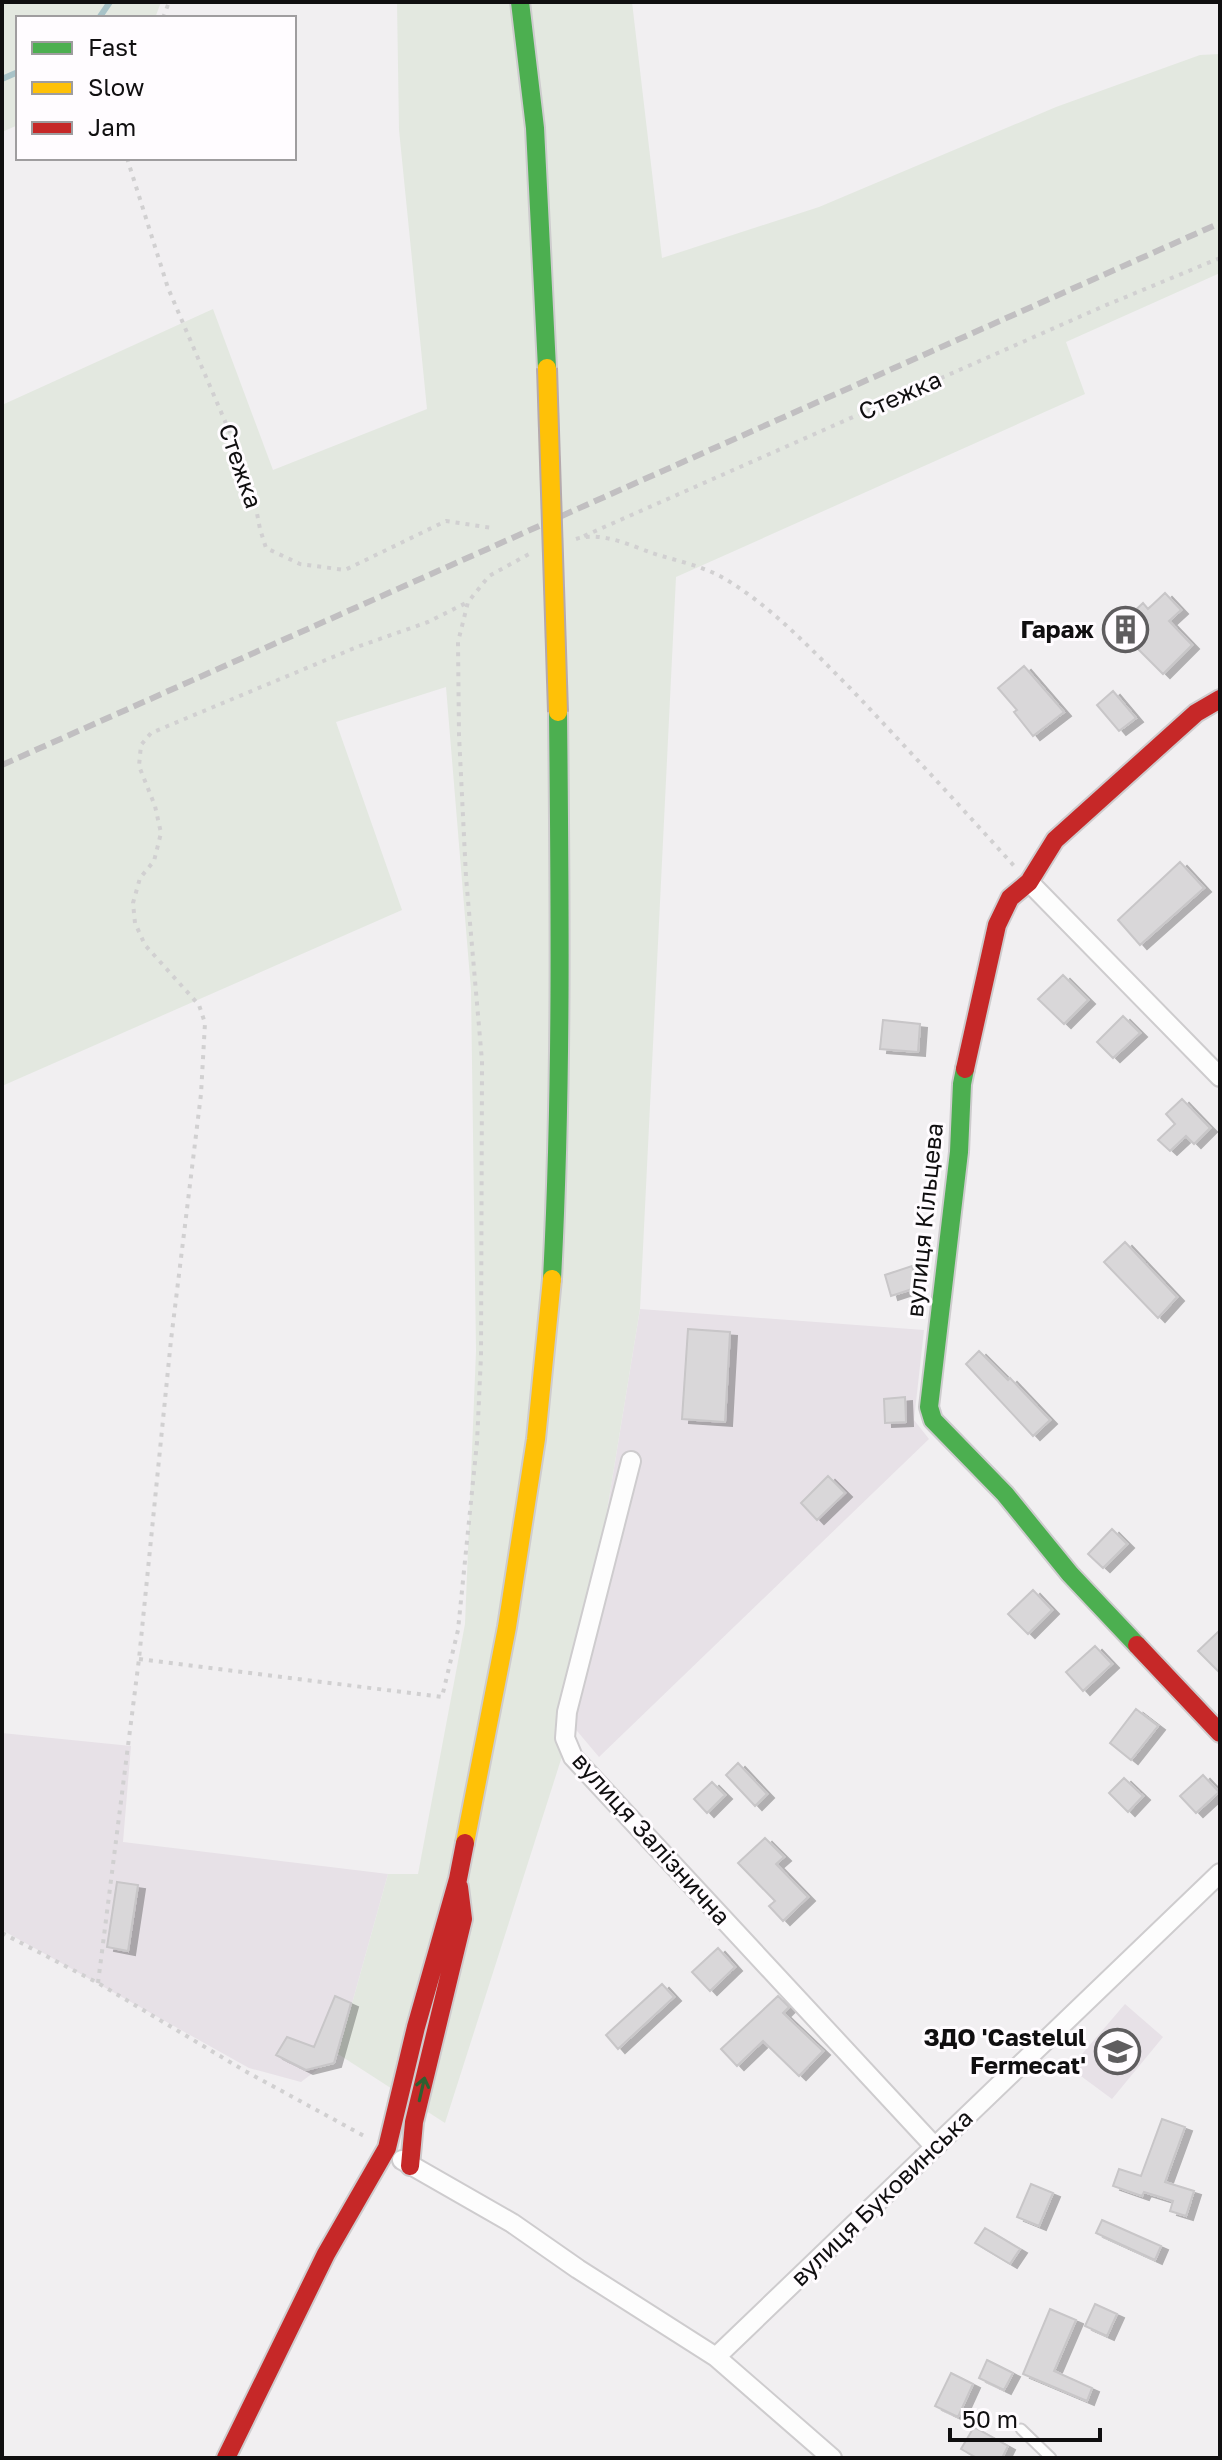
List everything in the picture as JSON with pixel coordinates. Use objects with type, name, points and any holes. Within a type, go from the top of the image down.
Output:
[{"type":"main road","points":[[226,2458],[326,2254],[387,2148],[416,2027],[458,1879],[514,1580],[536,1439],[552,1278],[558,1158],[561,985],[558,712],[547,368],[535,128],[520,2]]},
{"type":"main road","name":"вулиця Кільцева","points":[[1220,699],[1196,713],[1055,840],[1029,882],[1010,898],[997,925],[962,1084],[959,1152],[929,1407],[933,1420],[1005,1494],[1070,1574],[1220,1733]]},
{"type":"main road","points":[[410,2166],[414,2122],[463,1919],[458,1879]]},
{"type":"street","points":[[1029,882],[1220,1077]]},
{"type":"street","name":"вулиця Залізнична","points":[[631,1461],[567,1712],[565,1738],[573,1757],[935,2147]]},
{"type":"street","name":"вулиця Буковинська","points":[[716,2357],[1220,1873]]},
{"type":"street","points":[[387,2148],[410,2166],[512,2223],[716,2357],[832,2458]]},
{"type":"lane","points":[[1021,2429],[1051,2458]]},
{"type":"path","name":"Стежка","points":[[128,160],[168,288],[251,482],[266,548],[300,564],[345,570],[446,521],[492,528]]},
{"type":"path","name":"Стежка","points":[[582,537],[1104,306],[1220,258]]},
{"type":"path","points":[[98,1983],[139,1659],[171,1340],[201,1094],[205,1023],[199,1005],[145,945],[135,923],[133,903],[140,878],[154,861],[161,833],[155,806],[139,766],[141,745],[151,733],[357,647],[428,622],[468,602]]},
{"type":"path","points":[[2,1933],[98,1983],[245,2071],[387,2148]]},
{"type":"shaded area","points":[[2,2],[161,2],[156,16],[16,16],[16,126],[2,132]]},
{"type":"shaded area","points":[[397,2],[632,2],[662,258],[819,207],[1056,107],[1200,55],[1220,54],[1220,273],[1066,342],[1085,394],[676,577],[640,1309],[572,1725],[445,2123],[338,2054],[388,1874],[418,1874],[465,1624],[476,1351],[471,990],[446,687],[336,722],[402,910],[2,1086],[2,405],[213,309],[273,470],[427,409],[399,130]]},
{"type":"shaded area","points":[[640,1309],[924,1330],[914,1420],[929,1439],[599,1757],[572,1725]]},
{"type":"shaded area","points":[[2,1733],[131,1746],[123,1842],[388,1874],[338,2054],[301,2082],[249,2068],[2,1930]]},
{"type":"shaded area","name":"ЗДО 'Castelul Fermecat'","points":[[1125,2004],[1163,2037],[1112,2099],[1070,2068]]},
{"type":"building","points":[[1165,593],[1181,610],[1169,621],[1192,645],[1163,674],[1127,638],[1122,643],[1111,633],[1143,603],[1148,609]]},
{"type":"building","points":[[1024,666],[1064,712],[1033,736],[998,688]]},
{"type":"building","points":[[1113,691],[1136,718],[1119,731],[1097,705]]},
{"type":"building","points":[[1180,862],[1204,888],[1140,945],[1118,920]]},
{"type":"building","points":[[1063,975],[1088,1000],[1064,1024],[1038,999]]},
{"type":"building","points":[[1123,1016],[1140,1033],[1113,1058],[1097,1042]]},
{"type":"building","points":[[883,1020],[920,1024],[918,1052],[880,1049]]},
{"type":"building","points":[[1182,1099],[1210,1128],[1194,1144],[1186,1136],[1170,1151],[1158,1140],[1175,1124],[1166,1114]]},
{"type":"building","points":[[1125,1242],[1177,1297],[1158,1318],[1104,1262]]},
{"type":"building","points":[[912,1266],[918,1287],[891,1296],[885,1275]]},
{"type":"building","points":[[688,1329],[730,1332],[725,1422],[682,1419]]},
{"type":"building","points":[[979,1351],[1050,1420],[1033,1436],[966,1364]]},
{"type":"building","points":[[905,1397],[906,1422],[885,1423],[884,1399]]},
{"type":"building","points":[[828,1476],[845,1493],[817,1520],[801,1503]]},
{"type":"building","points":[[1112,1529],[1127,1544],[1103,1568],[1088,1554]]},
{"type":"building","points":[[1033,1590],[1052,1610],[1028,1634],[1008,1614]]},
{"type":"building","points":[[1220,1630],[1220,1673],[1198,1651]]},
{"type":"building","points":[[1095,1646],[1112,1664],[1083,1691],[1066,1672]]},
{"type":"building","points":[[1136,1709],[1158,1726],[1131,1760],[1110,1743]]},
{"type":"building","points":[[738,1763],[767,1794],[755,1806],[726,1775]]},
{"type":"building","points":[[1203,1775],[1219,1792],[1196,1813],[1180,1796]]},
{"type":"building","points":[[1124,1778],[1143,1796],[1128,1812],[1109,1793]]},
{"type":"building","points":[[712,1782],[725,1795],[707,1813],[694,1799]]},
{"type":"building","points":[[765,1838],[784,1857],[776,1864],[808,1897],[783,1921],[769,1906],[775,1901],[738,1863]]},
{"type":"building","points":[[117,1882],[138,1885],[128,1951],[107,1947]]},
{"type":"building","points":[[718,1948],[735,1967],[710,1991],[692,1972]]},
{"type":"building","points":[[662,1984],[674,1997],[618,2049],[606,2035]]},
{"type":"building","points":[[335,1996],[351,2003],[334,2063],[306,2070],[276,2055],[287,2037],[314,2047]]},
{"type":"building","points":[[778,1996],[789,2007],[783,2013],[823,2051],[799,2076],[763,2041],[737,2066],[721,2049]]},
{"type":"building","points":[[1162,2119],[1185,2127],[1165,2182],[1194,2191],[1186,2216],[1170,2211],[1173,2201],[1144,2192],[1142,2196],[1113,2186],[1119,2169],[1141,2176]]},
{"type":"building","points":[[1031,2184],[1053,2193],[1039,2226],[1017,2217]]},
{"type":"building","points":[[1102,2220],[1161,2246],[1155,2260],[1096,2233]]},
{"type":"building","points":[[985,2228],[1020,2249],[1010,2264],[975,2243]]},
{"type":"building","points":[[1095,2304],[1117,2314],[1107,2336],[1085,2326]]},
{"type":"building","points":[[1050,2309],[1076,2320],[1054,2371],[1092,2388],[1087,2401],[1023,2374]]},
{"type":"building","points":[[987,2360],[1013,2373],[1004,2390],[979,2378]]},
{"type":"building","points":[[951,2373],[973,2384],[958,2417],[935,2406]]},
{"type":"building","points":[[974,2427],[1008,2446],[1002,2458],[977,2458],[961,2449]]},
{"type":"waterway","points":[[100,16],[110,2]]},
{"type":"waterway","points":[[2,79],[16,73]]},
{"type":"railway","points":[[2,765],[1220,223]]},
{"type":"traffic: fast","points":[[520,2],[535,128],[547,368]]},
{"type":"traffic: fast","points":[[552,1279],[559,1066],[558,712]]},
{"type":"traffic: fast","points":[[965,1069],[959,1152],[929,1407],[933,1420],[1005,1494],[1070,1574],[1137,1645]]},
{"type":"traffic: slow","points":[[547,368],[558,712]]},
{"type":"traffic: slow","points":[[465,1843],[507,1627],[536,1439],[552,1279]]},
{"type":"traffic: jam","points":[[965,1069],[997,925],[1010,898],[1029,882],[1055,840],[1196,713],[1220,699]]},
{"type":"traffic: jam","points":[[1137,1645],[1220,1733]]},
{"type":"traffic: jam","points":[[226,2458],[326,2254],[387,2148],[465,1843]]},
{"type":"traffic: jam","points":[[410,2166],[414,2122],[463,1919],[459,1887]]},
{"type":"place","name":"Гараж","points":[[1125,630]]},
{"type":"place","name":"ЗДО 'Castelul Fermecat'","points":[[1117,2052]]}]
